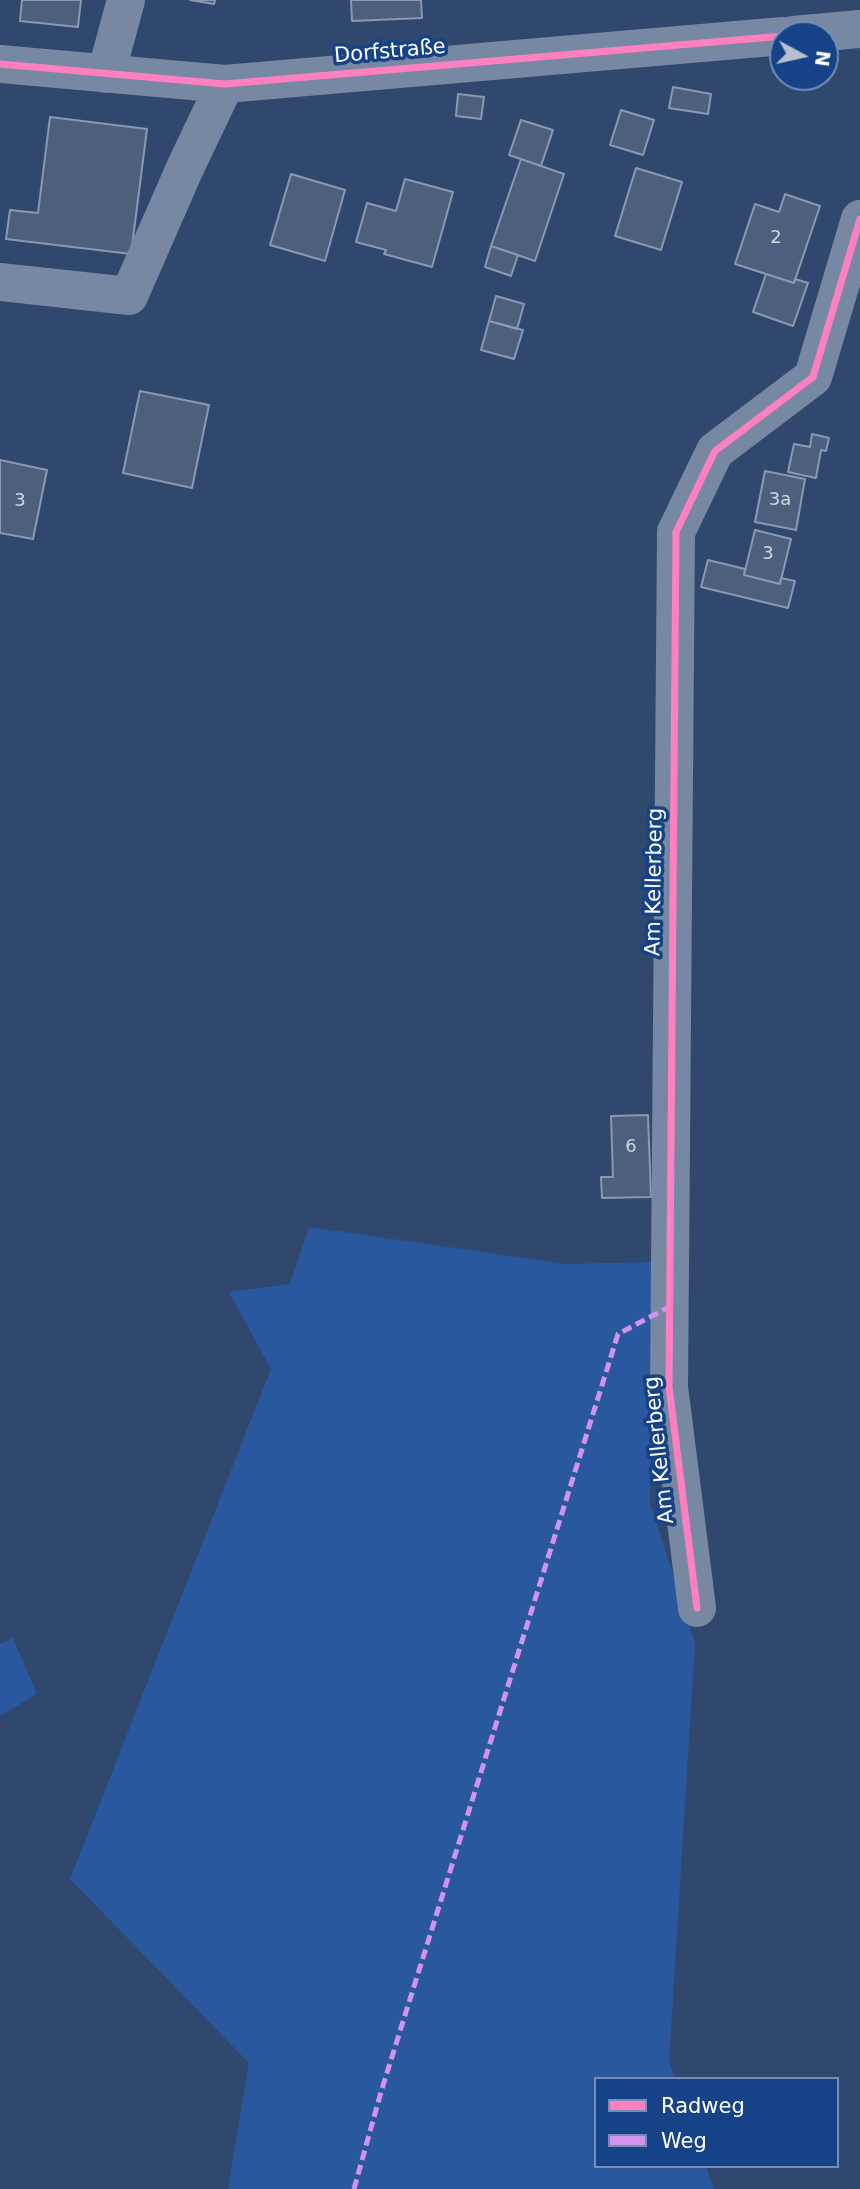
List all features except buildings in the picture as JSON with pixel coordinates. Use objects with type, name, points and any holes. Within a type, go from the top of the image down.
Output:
[{"type":"street","points":[[106,74],[126,0]]},
{"type":"street","points":[[839,31],[860,29]]},
{"type":"street","name":"Dorfstraße","points":[[0,64],[225,84],[769,37]]},
{"type":"street","points":[[0,282],[129,296],[225,84]]},
{"type":"street","name":"Am Kellerberg","points":[[697,1608],[669,1387],[676,532],[715,451],[813,377],[860,219]]},
{"type":"shaded area","points":[[309,1227],[566,1264],[653,1262],[650,1503],[695,1643],[669,2062],[674,2077],[594,2077],[594,2168],[707,2168],[714,2189],[228,2189],[249,2063],[70,1879],[271,1369],[229,1292],[290,1284]]},
{"type":"shaded area","points":[[13,1638],[37,1694],[0,1716],[0,1644]]},
{"type":"marked path","points":[[354,2189],[381,2092],[618,1334],[669,1307]]},
{"type":"cycle path","points":[[0,64],[225,84],[769,37]]},
{"type":"cycle path","points":[[697,1608],[669,1387],[676,532],[715,451],[813,377],[860,219]]}]
